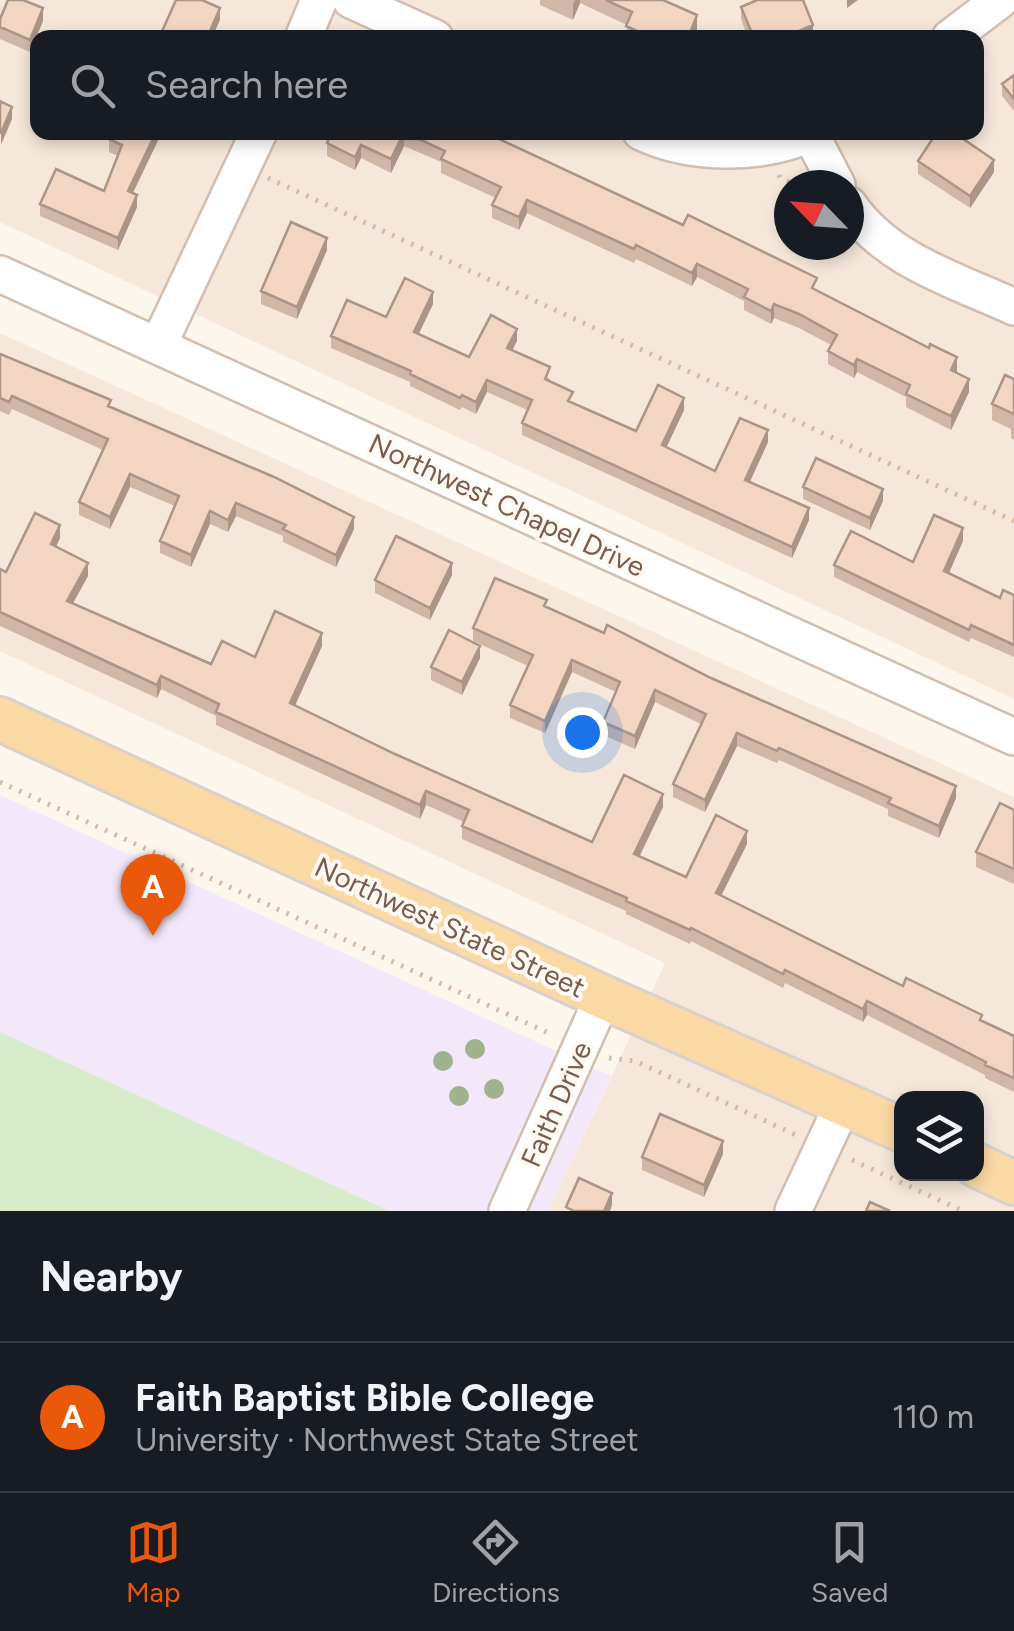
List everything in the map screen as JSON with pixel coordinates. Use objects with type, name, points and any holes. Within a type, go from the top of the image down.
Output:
[{"type":"main road","name":"Northwest State Street","points":[[0,719],[894,1126]]},
{"type":"main road","points":[[984,1169],[1014,1183]]},
{"type":"street","points":[[306,30],[320,0]]},
{"type":"street","points":[[350,0],[418,30]]},
{"type":"street","points":[[961,30],[1000,0]]},
{"type":"street","points":[[158,346],[255,140]]},
{"type":"street","points":[[657,140],[735,149],[782,140]]},
{"type":"street","points":[[816,140],[830,170]]},
{"type":"street","points":[[864,227],[896,252],[1014,307]]},
{"type":"street","name":"Northwest Chapel Drive","points":[[0,274],[1014,736]]},
{"type":"street","name":"Faith Drive","points":[[507,1211],[603,997]]},
{"type":"street","points":[[793,1211],[843,1104]]},
{"type":"path","points":[[243,166],[1014,521]]},
{"type":"path","points":[[0,782],[582,1048],[606,1058],[635,1061],[963,1211]]},
{"type":"shaded area","points":[[0,0],[1014,0],[1014,699],[0,222]]},
{"type":"shaded area","points":[[0,333],[1014,797],[1014,1211],[548,1211],[665,963],[0,651]]},
{"type":"shaded area","points":[[0,795],[611,1076],[548,1211],[0,1211]]},
{"type":"green space","points":[[0,1032],[389,1211],[0,1211]]},
{"type":"building","points":[[8,0],[23,0],[43,8],[34,30],[30,30],[30,40],[0,27]]},
{"type":"building","points":[[176,0],[202,0],[220,8],[210,30],[163,30]]},
{"type":"building","points":[[606,0],[663,0],[697,15],[691,30],[635,30],[626,26],[632,12]]},
{"type":"building","points":[[757,0],[803,0],[813,25],[801,30],[751,30],[741,7]]},
{"type":"building","points":[[1014,75],[1014,99],[1002,84]]},
{"type":"building","points":[[0,101],[12,107],[1,133],[0,133]]},
{"type":"building","points":[[111,140],[152,140],[128,191],[137,195],[118,238],[40,204],[56,169],[104,191],[122,145]]},
{"type":"building","points":[[400,140],[391,159],[361,145],[355,157],[327,143]]},
{"type":"building","points":[[421,140],[501,140],[683,225],[688,215],[817,278],[812,288],[929,348],[930,344],[957,357],[951,370],[969,379],[951,416],[906,394],[910,385],[857,359],[854,365],[828,351],[837,335],[799,314],[774,304],[771,311],[744,297],[748,289],[697,264],[692,273],[527,200],[519,217],[492,205],[501,187],[441,159],[445,151]]},
{"type":"building","points":[[932,140],[965,140],[994,160],[970,196],[918,161]]},
{"type":"building","points":[[291,222],[327,238],[297,307],[261,291]]},
{"type":"building","points":[[405,278],[433,292],[414,332],[469,357],[491,315],[517,329],[507,348],[550,367],[545,379],[573,392],[568,401],[636,431],[658,385],[684,398],[662,445],[715,471],[740,418],[768,430],[745,480],[809,508],[792,547],[522,423],[532,400],[487,380],[476,402],[462,395],[460,398],[410,374],[411,371],[331,336],[347,300],[386,317]]},
{"type":"building","points":[[0,354],[111,400],[108,406],[274,477],[354,517],[336,555],[283,529],[286,525],[236,503],[228,520],[210,511],[191,555],[160,541],[179,496],[130,474],[110,517],[79,502],[108,439],[12,396],[9,402],[0,398]]},
{"type":"building","points":[[1005,375],[1014,379],[1014,414],[992,404]]},
{"type":"building","points":[[816,458],[883,489],[870,518],[803,487]]},
{"type":"building","points":[[35,513],[60,525],[51,544],[88,563],[67,601],[211,664],[222,641],[255,657],[275,611],[322,633],[290,703],[592,842],[624,775],[663,794],[634,854],[686,877],[716,815],[747,831],[716,893],[903,986],[906,978],[982,1015],[980,1020],[1014,1036],[1014,1078],[867,1001],[863,1009],[785,970],[783,974],[626,901],[627,898],[462,826],[469,810],[426,791],[420,805],[216,712],[219,704],[161,676],[157,685],[0,612],[0,569],[6,572]]},
{"type":"building","points":[[934,515],[963,528],[944,571],[1000,598],[1003,590],[1014,595],[1014,645],[971,625],[969,630],[834,565],[851,531],[913,562]]},
{"type":"building","points":[[396,536],[452,563],[430,608],[375,580]]},
{"type":"building","points":[[495,578],[547,600],[544,606],[604,633],[607,625],[711,678],[956,786],[939,826],[888,803],[891,798],[737,733],[705,800],[673,784],[706,714],[655,690],[635,736],[603,722],[620,682],[572,660],[545,721],[510,705],[533,655],[473,628]]},
{"type":"building","points":[[449,630],[480,646],[462,682],[431,667]]},
{"type":"building","points":[[1000,803],[1014,810],[1014,869],[976,852]]},
{"type":"building","points":[[660,1114],[723,1141],[704,1185],[642,1157]]},
{"type":"building","points":[[579,1178],[612,1193],[604,1211],[574,1211],[566,1207]]},
{"type":"building","points":[[870,1202],[890,1211],[866,1211]]},
{"type":"place","name":"Faith Baptist Bible College","points":[[153,936]]}]
